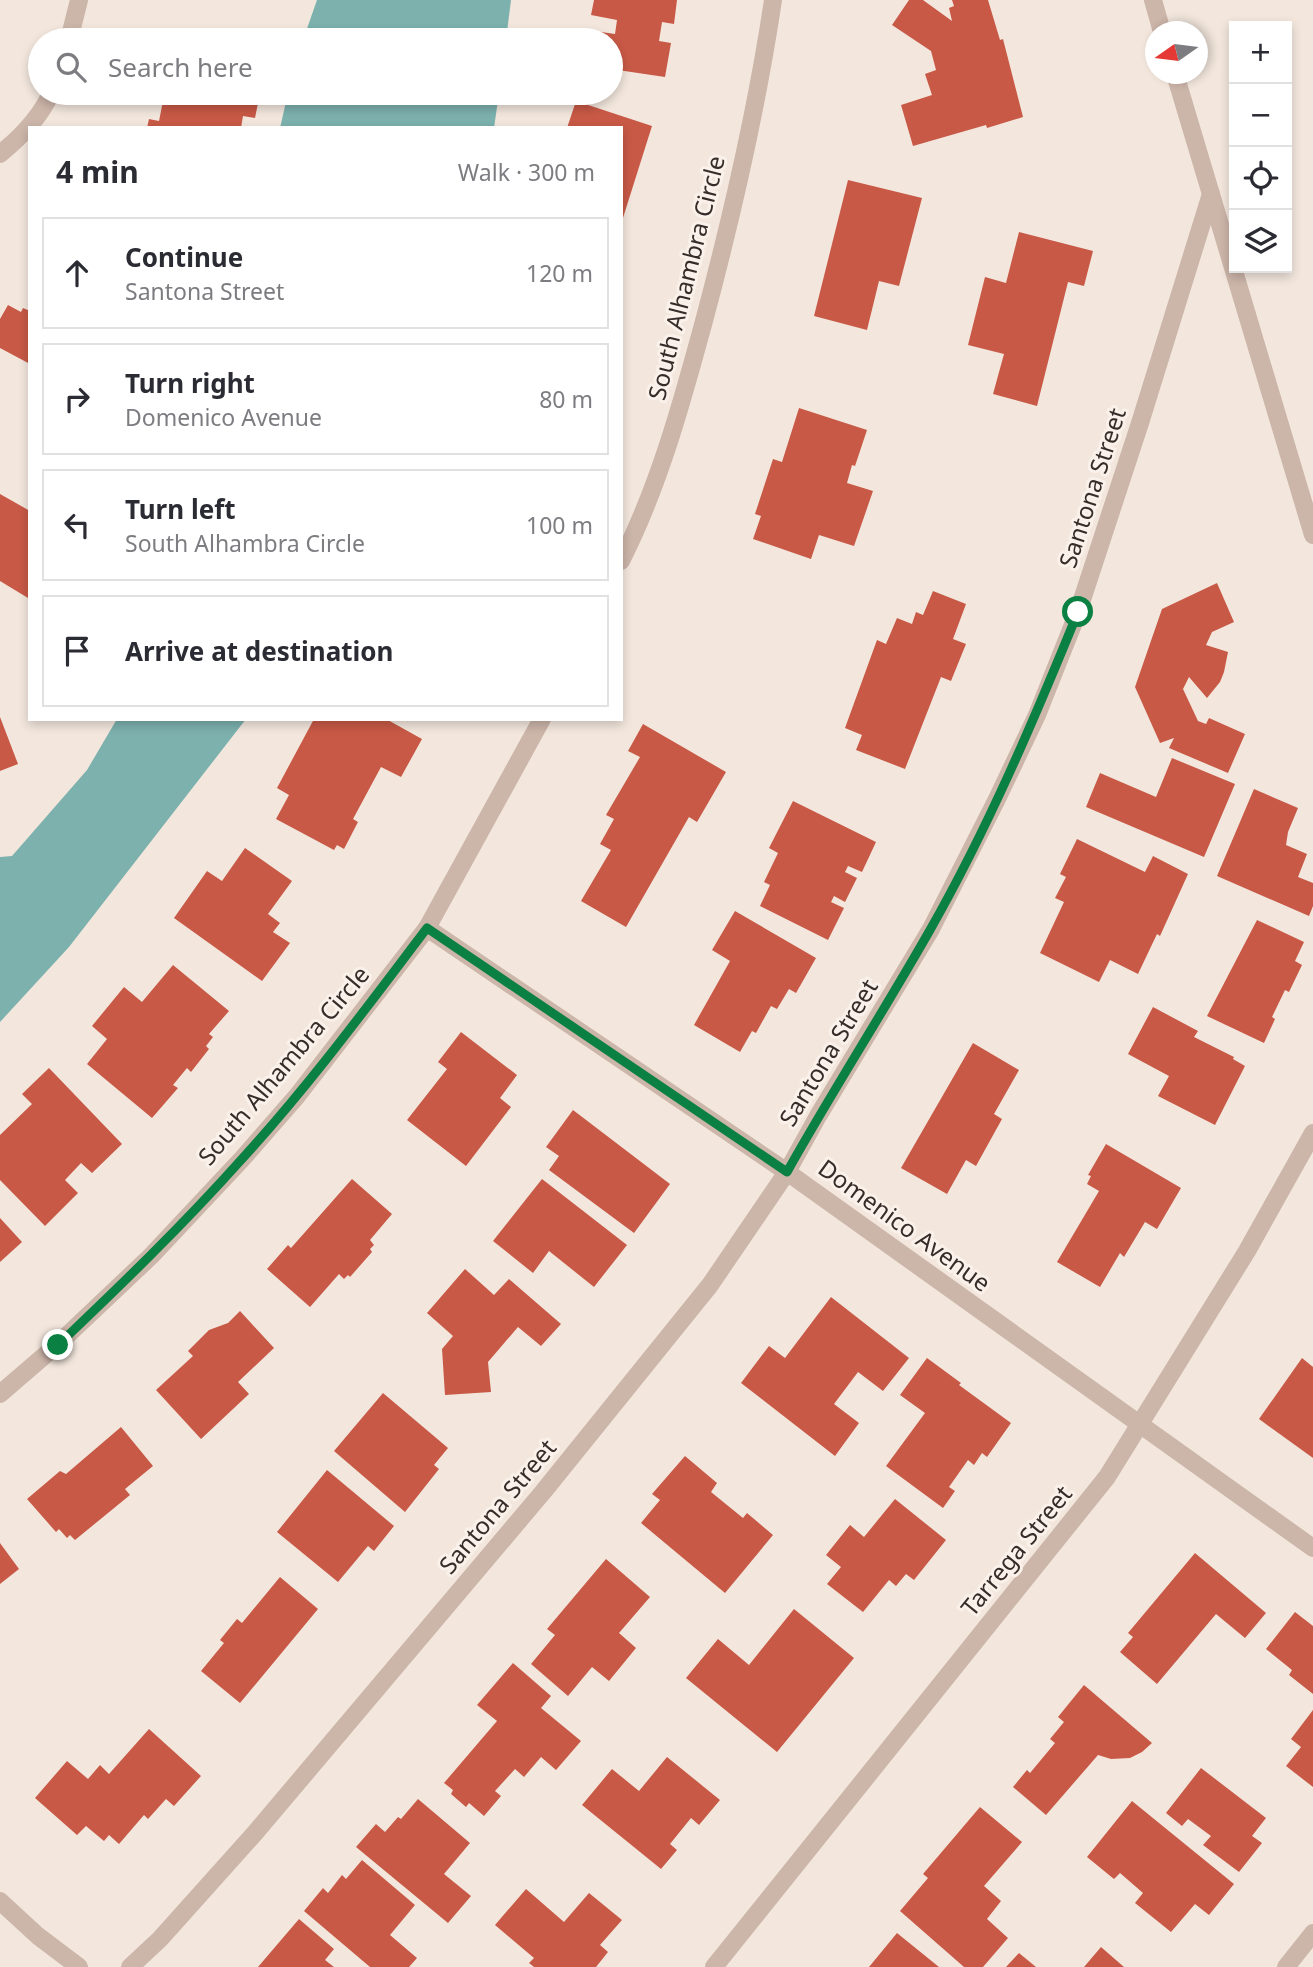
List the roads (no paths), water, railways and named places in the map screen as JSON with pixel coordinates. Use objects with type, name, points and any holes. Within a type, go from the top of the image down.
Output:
[{"type":"street","points":[[72,28],[79,0]]},
{"type":"street","name":"South Alhambra Circle","points":[[623,556],[666,451],[698,345],[757,96],[773,0]]},
{"type":"street","points":[[1153,0],[1159,21]]},
{"type":"street","points":[[1178,84],[1313,535]]},
{"type":"street","points":[[29,126],[44,105]]},
{"type":"street","points":[[0,154],[28,128]]},
{"type":"street","name":"Santona Street","points":[[130,1967],[160,1940],[256,1833],[508,1535],[710,1284],[787,1172],[931,929],[1037,715],[1078,612],[1211,194]]},
{"type":"street","name":"South Alhambra Circle","points":[[0,1394],[108,1297],[242,1159],[297,1096],[427,928],[541,721]]},
{"type":"street","name":"Domenico Avenue","points":[[427,928],[787,1172],[1313,1548]]},
{"type":"street","name":"Tarrega Street","points":[[714,1967],[1107,1477],[1247,1251],[1313,1133]]},
{"type":"street","points":[[0,1901],[38,1937],[79,1967]]},
{"type":"street","points":[[1286,1967],[1313,1933]]},
{"type":"water","points":[[317,0],[511,0],[508,28],[307,28]]},
{"type":"water","points":[[285,105],[497,105],[494,126],[280,126]]},
{"type":"water","points":[[116,721],[244,721],[69,947],[0,1022],[0,857],[12,856],[87,770]]}]
